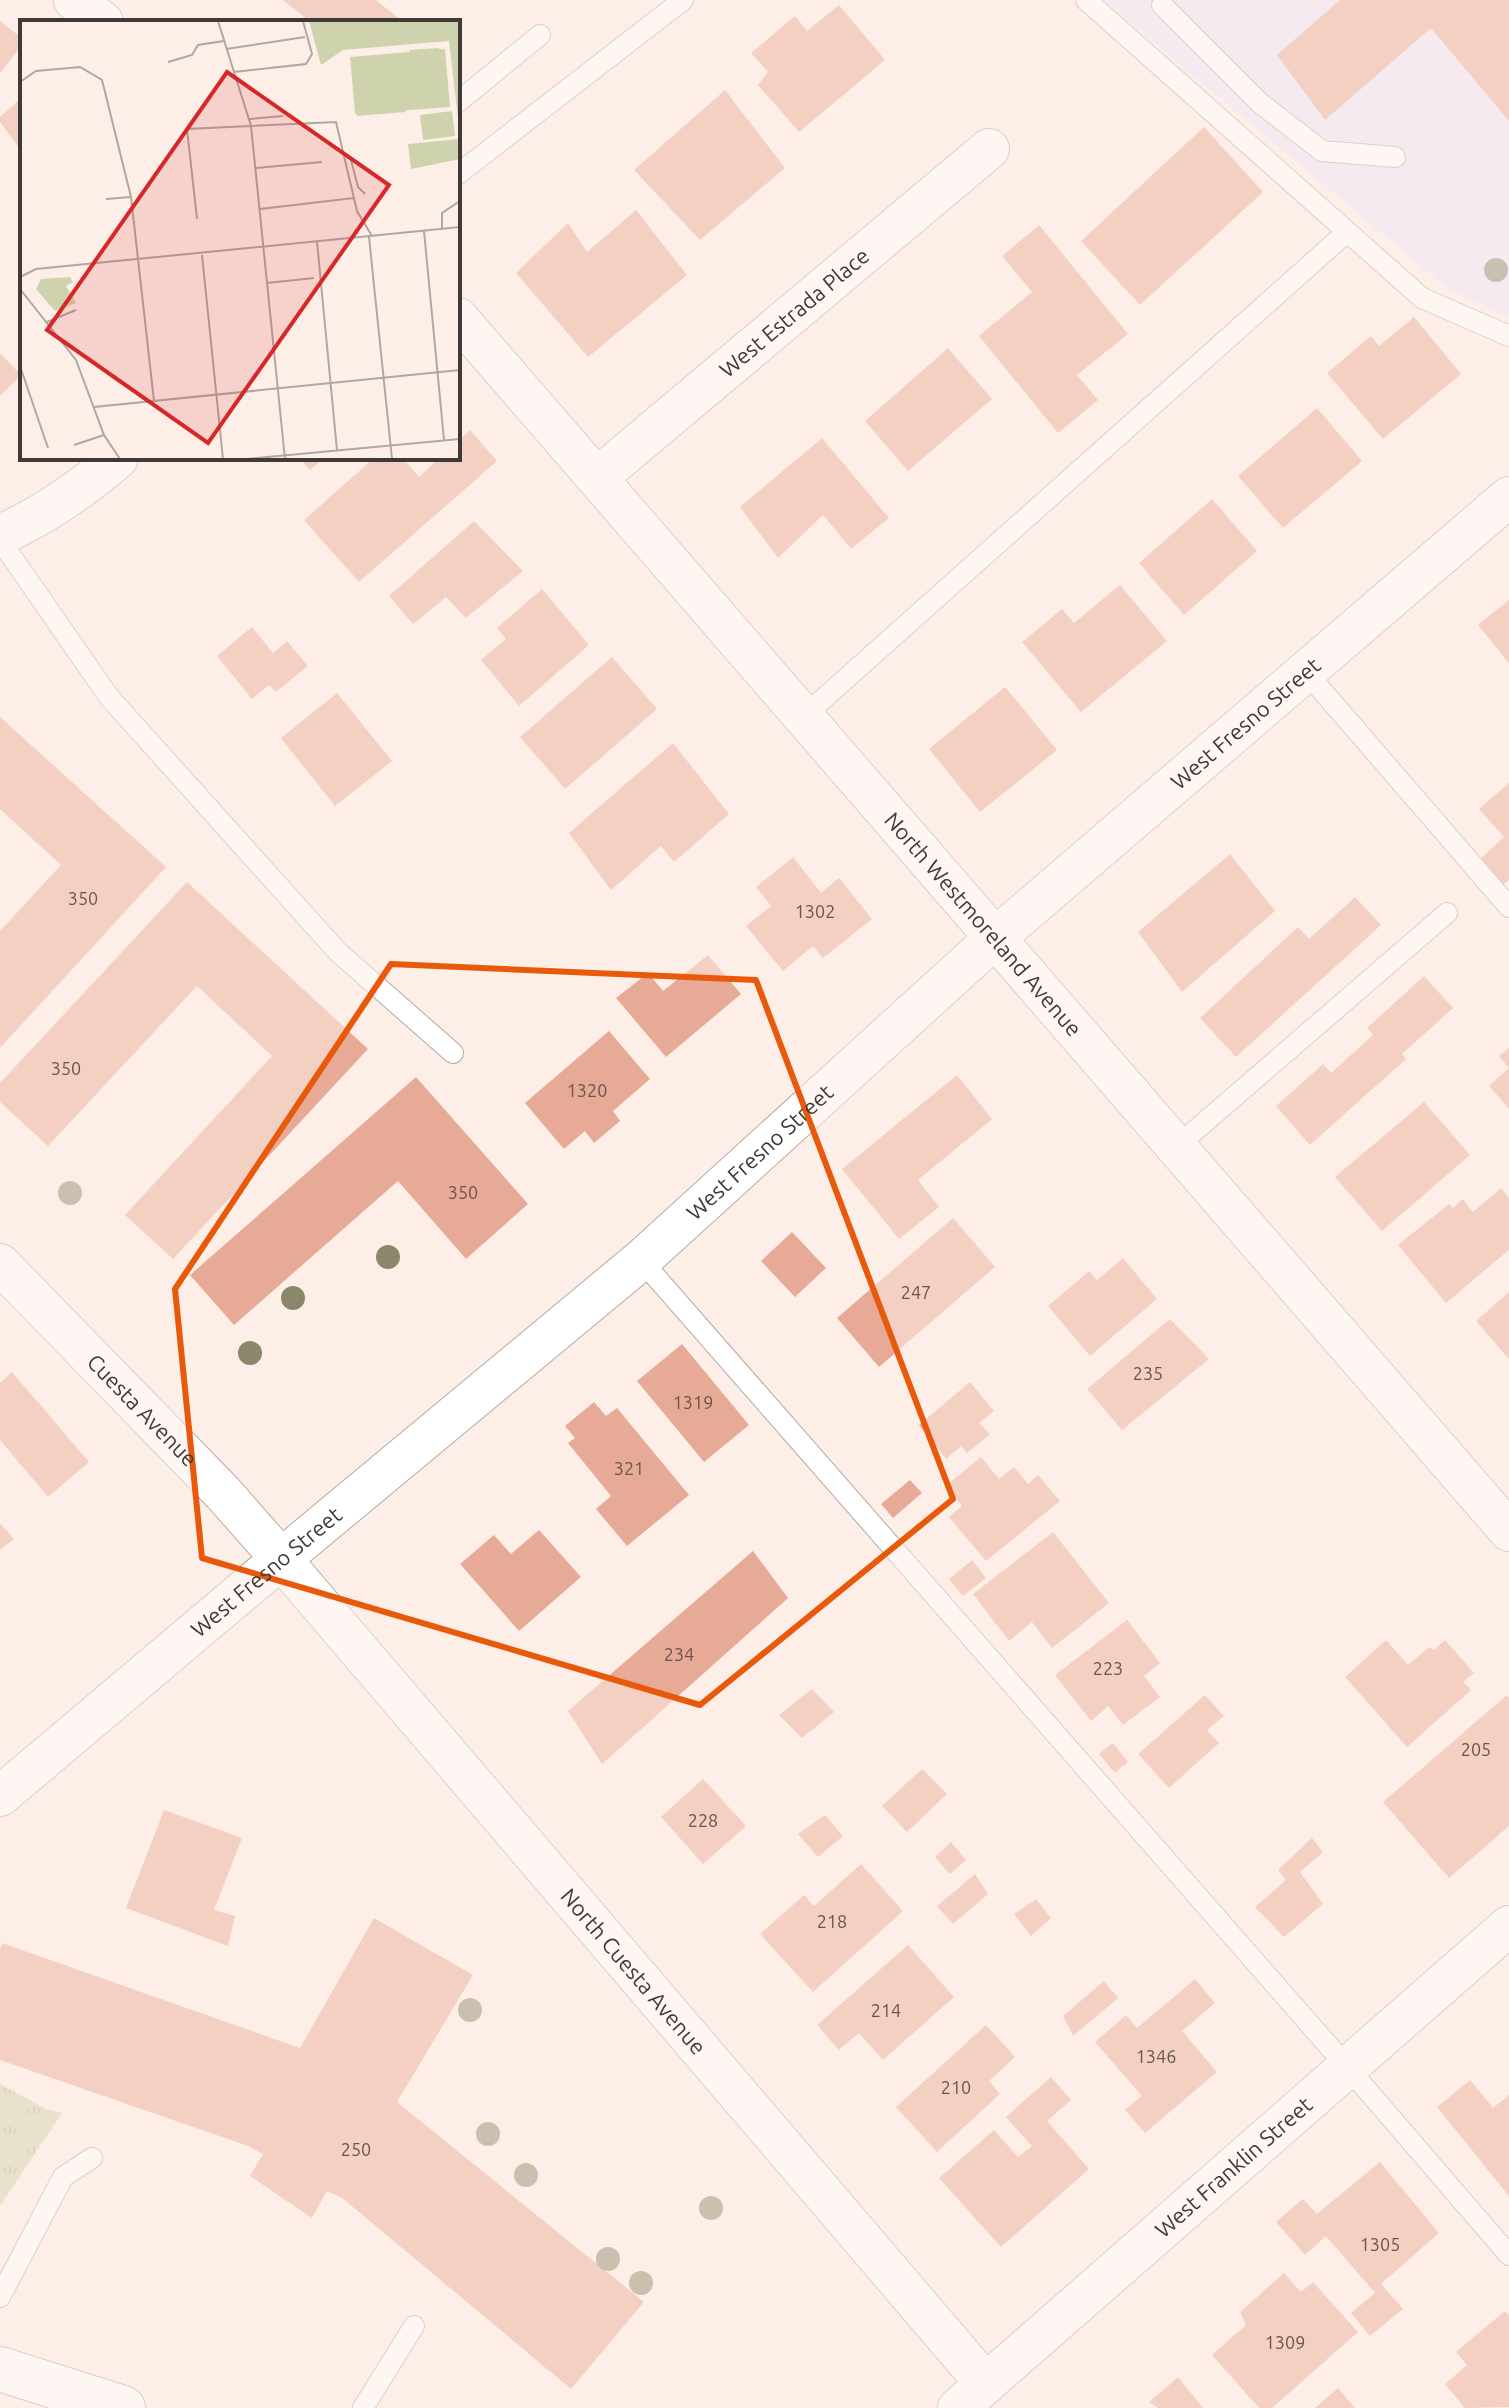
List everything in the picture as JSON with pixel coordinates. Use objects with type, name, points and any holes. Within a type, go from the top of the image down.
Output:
[{"type":"main road","points":[[0,2369],[123,2408]]},
{"type":"street","points":[[74,0],[100,20]]},
{"type":"street","name":"West Estrada Place","points":[[598,477],[989,149]]},
{"type":"street","name":"North Westmoreland Avenue","points":[[460,320],[1509,1531]]},
{"type":"street","points":[[0,537],[54,508],[115,460]]},
{"type":"street","name":"West Fresno Street","points":[[0,1796],[641,1260],[994,939],[1509,497]]},
{"type":"street","name":"Cuesta Avenue","points":[[0,1264],[223,1493],[281,1559]]},
{"type":"street","name":"North Cuesta Avenue","points":[[281,1559],[972,2396]]},
{"type":"street","name":"West Franklin Street","points":[[972,2396],[1509,1926]]},
{"type":"lane","points":[[460,172],[683,0]]},
{"type":"lane","points":[[1086,0],[1422,298],[1509,336]]},
{"type":"lane","points":[[1162,5],[1260,103],[1322,151],[1395,157]]},
{"type":"lane","points":[[460,100],[540,35]]},
{"type":"lane","points":[[804,716],[1347,232]]},
{"type":"lane","points":[[0,537],[109,697],[338,952],[453,1053]]},
{"type":"lane","points":[[1306,672],[1509,907]]},
{"type":"lane","points":[[1176,1147],[1447,913]]},
{"type":"lane","points":[[641,1260],[1509,2255]]},
{"type":"lane","points":[[0,2297],[63,2177],[92,2158]]},
{"type":"lane","points":[[363,2408],[414,2326]]},
{"type":"highlighted area","points":[[391,964],[756,980],[953,1499],[700,1705],[202,1558],[175,1289]]},
{"type":"shaded area","points":[[1103,0],[1509,0],[1509,318],[1447,288]]},
{"type":"green space","points":[[0,2084],[46,2109],[62,2113],[0,2206]]},
{"type":"building","points":[[283,0],[376,0],[401,20],[308,20]]},
{"type":"building","points":[[1340,0],[1509,0],[1509,121],[1431,28],[1325,120],[1277,55]]},
{"type":"building","points":[[839,5],[885,60],[799,132],[758,85],[768,72],[751,53],[795,16],[807,31]]},
{"type":"building","points":[[0,21],[20,36],[20,48],[0,73]]},
{"type":"building","points":[[725,90],[785,168],[700,240],[634,170]]},
{"type":"building","points":[[20,99],[20,149],[0,122],[0,117]]},
{"type":"building","points":[[1204,127],[1263,192],[1140,305],[1081,241]]},
{"type":"building","points":[[636,210],[687,275],[588,357],[516,273],[568,223],[587,252]]},
{"type":"building","points":[[1039,225],[1128,334],[1077,375],[1098,400],[1058,433],[979,336],[1032,292],[1002,256]]},
{"type":"building","points":[[1414,317],[1461,374],[1383,439],[1327,373],[1371,336],[1379,346]]},
{"type":"building","points":[[948,348],[992,399],[908,471],[865,421]]},
{"type":"building","points":[[0,353],[20,376],[0,396]]},
{"type":"building","points":[[1317,408],[1362,461],[1283,528],[1238,476]]},
{"type":"building","points":[[470,430],[497,461],[359,582],[304,520],[372,460],[405,460],[419,477],[437,460],[460,460],[460,439]]},
{"type":"building","points":[[822,438],[889,518],[851,549],[823,515],[778,558],[740,507]]},
{"type":"building","points":[[301,460],[322,460],[310,470]]},
{"type":"building","points":[[1212,499],[1257,551],[1184,615],[1139,563]]},
{"type":"building","points":[[474,521],[523,571],[466,618],[446,597],[413,624],[389,596]]},
{"type":"building","points":[[1120,585],[1167,641],[1081,712],[1022,642],[1062,609],[1074,623]]},
{"type":"building","points":[[542,589],[589,645],[519,706],[481,660],[506,639],[497,628]]},
{"type":"building","points":[[1509,600],[1509,663],[1478,625]]},
{"type":"building","points":[[252,627],[273,653],[287,641],[308,666],[276,692],[269,685],[252,699],[217,656]]},
{"type":"building","points":[[612,657],[657,709],[565,789],[520,737]]},
{"type":"building","points":[[1005,687],[1057,750],[980,812],[929,749]]},
{"type":"building","points":[[337,693],[392,761],[335,806],[281,738]]},
{"type":"building","points":[[0,717],[166,867],[0,1048],[0,931],[61,865],[0,809]]},
{"type":"building","points":[[673,743],[729,814],[674,862],[661,846],[611,890],[569,833]]},
{"type":"building","points":[[1509,783],[1509,880],[1501,886],[1479,860],[1504,837],[1479,809]]},
{"type":"building","points":[[1230,854],[1275,911],[1182,992],[1138,932]]},
{"type":"building","points":[[793,857],[821,893],[839,878],[872,919],[823,958],[813,946],[783,971],[746,926],[771,906],[756,887]]},
{"type":"building","points":[[187,882],[368,1049],[173,1259],[125,1215],[272,1056],[197,986],[48,1146],[0,1102],[0,1083]]},
{"type":"building","points":[[1355,897],[1381,925],[1236,1057],[1200,1018],[1298,927],[1309,939]]},
{"type":"building","points":[[708,955],[741,994],[666,1057],[616,998],[648,973],[663,991]]},
{"type":"building","points":[[1424,976],[1453,1008],[1402,1054],[1406,1059],[1310,1145],[1276,1106],[1323,1064],[1331,1073],[1373,1035],[1367,1028]]},
{"type":"building","points":[[609,1031],[650,1079],[613,1111],[620,1121],[594,1143],[585,1131],[564,1149],[525,1103]]},
{"type":"building","points":[[1509,1048],[1509,1068],[1499,1056]]},
{"type":"building","points":[[1509,1068],[1509,1109],[1489,1086]]},
{"type":"building","points":[[957,1075],[992,1119],[918,1180],[939,1207],[899,1239],[842,1169]]},
{"type":"building","points":[[416,1077],[528,1204],[466,1259],[398,1181],[234,1325],[190,1275]]},
{"type":"building","points":[[1424,1102],[1470,1155],[1382,1231],[1335,1177]]},
{"type":"building","points":[[1501,1188],[1509,1198],[1509,1250],[1446,1303],[1398,1245],[1449,1204],[1453,1208],[1463,1199],[1473,1212]]},
{"type":"building","points":[[953,1218],[995,1267],[879,1367],[837,1318]]},
{"type":"building","points":[[792,1232],[826,1268],[795,1297],[761,1261]]},
{"type":"building","points":[[1123,1258],[1157,1299],[1090,1356],[1048,1306],[1089,1271],[1097,1280]]},
{"type":"building","points":[[1509,1292],[1509,1359],[1476,1321]]},
{"type":"building","points":[[1170,1319],[1209,1359],[1122,1430],[1087,1389]]},
{"type":"building","points":[[682,1344],[749,1425],[704,1462],[637,1381]]},
{"type":"building","points":[[12,1372],[89,1462],[48,1497],[0,1440],[0,1383]]},
{"type":"building","points":[[970,1382],[994,1411],[979,1423],[990,1434],[967,1453],[961,1446],[946,1459],[919,1425]]},
{"type":"building","points":[[594,1402],[606,1416],[617,1408],[689,1495],[627,1546],[596,1509],[611,1496],[568,1443],[575,1438],[565,1426]]},
{"type":"building","points":[[981,1457],[999,1479],[1014,1467],[1028,1484],[1038,1475],[1060,1501],[986,1561],[949,1517],[962,1506],[946,1486]]},
{"type":"building","points":[[910,1480],[922,1493],[893,1518],[881,1504]]},
{"type":"building","points":[[0,1523],[14,1539],[0,1550]]},
{"type":"building","points":[[539,1530],[581,1577],[519,1631],[460,1564],[494,1535],[511,1554]]},
{"type":"building","points":[[1053,1532],[1109,1603],[1052,1648],[1032,1622],[1009,1641],[973,1594]]},
{"type":"building","points":[[753,1551],[788,1598],[602,1764],[568,1711]]},
{"type":"building","points":[[972,1560],[986,1578],[963,1596],[949,1579]]},
{"type":"building","points":[[1127,1620],[1160,1663],[1144,1676],[1160,1697],[1123,1725],[1108,1706],[1091,1721],[1055,1675]]},
{"type":"building","points":[[1386,1640],[1408,1665],[1429,1647],[1434,1650],[1445,1640],[1474,1673],[1463,1682],[1471,1690],[1407,1747],[1345,1677]]},
{"type":"building","points":[[812,1689],[834,1712],[802,1738],[779,1715]]},
{"type":"building","points":[[1205,1695],[1224,1716],[1207,1730],[1219,1743],[1169,1788],[1138,1754]]},
{"type":"building","points":[[1507,1695],[1509,1826],[1449,1878],[1383,1802]]},
{"type":"building","points":[[1113,1743],[1128,1762],[1115,1773],[1099,1754]]},
{"type":"building","points":[[922,1769],[947,1794],[907,1832],[882,1806]]},
{"type":"building","points":[[703,1779],[746,1826],[703,1864],[661,1817]]},
{"type":"building","points":[[164,1810],[242,1838],[214,1910],[235,1916],[228,1946],[126,1908]]},
{"type":"building","points":[[825,1815],[843,1836],[818,1857],[798,1834]]},
{"type":"building","points":[[1312,1838],[1323,1852],[1300,1872],[1323,1904],[1284,1937],[1255,1907],[1286,1880],[1278,1870]]},
{"type":"building","points":[[951,1842],[966,1860],[950,1874],[935,1857]]},
{"type":"building","points":[[861,1864],[903,1911],[813,1992],[760,1934],[804,1895],[814,1906]]},
{"type":"building","points":[[975,1874],[988,1894],[953,1924],[937,1906]]},
{"type":"building","points":[[1036,1899],[1051,1918],[1031,1936],[1014,1914]]},
{"type":"building","points":[[374,1918],[473,1975],[397,2102],[644,2302],[571,2389],[342,2198],[327,2191],[312,2218],[250,2176],[263,2154],[248,2146],[0,2060],[2,1943],[300,2048]]},
{"type":"building","points":[[908,1945],[954,1997],[883,2060],[859,2033],[839,2050],[817,2025]]},
{"type":"building","points":[[1195,1979],[1215,2003],[1182,2031],[1217,2072],[1145,2133],[1125,2110],[1142,2096],[1095,2042],[1126,2015],[1137,2028]]},
{"type":"building","points":[[1104,1981],[1118,1998],[1073,2036],[1063,2016]]},
{"type":"building","points":[[986,2025],[1015,2057],[989,2081],[1000,2094],[937,2152],[896,2107]]},
{"type":"building","points":[[1051,2077],[1071,2100],[1047,2121],[1089,2169],[1001,2247],[939,2178],[994,2130],[1018,2157],[1032,2146],[1006,2117]]},
{"type":"building","points":[[1470,2080],[1493,2108],[1509,2095],[1509,2196],[1437,2107]]},
{"type":"building","points":[[1380,2162],[1439,2233],[1381,2284],[1403,2309],[1370,2336],[1351,2313],[1375,2293],[1326,2236],[1305,2255],[1276,2222],[1303,2199],[1317,2214]]},
{"type":"building","points":[[1284,2273],[1301,2292],[1313,2282],[1358,2332],[1272,2408],[1259,2408],[1212,2355],[1246,2325],[1240,2312]]},
{"type":"building","points":[[1505,2311],[1509,2315],[1509,2407],[1465,2408],[1445,2384],[1467,2365],[1456,2352]]},
{"type":"building","points":[[1178,2377],[1203,2408],[1158,2408],[1149,2402]]},
{"type":"building","points":[[1338,2388],[1355,2408],[1315,2408]]}]
